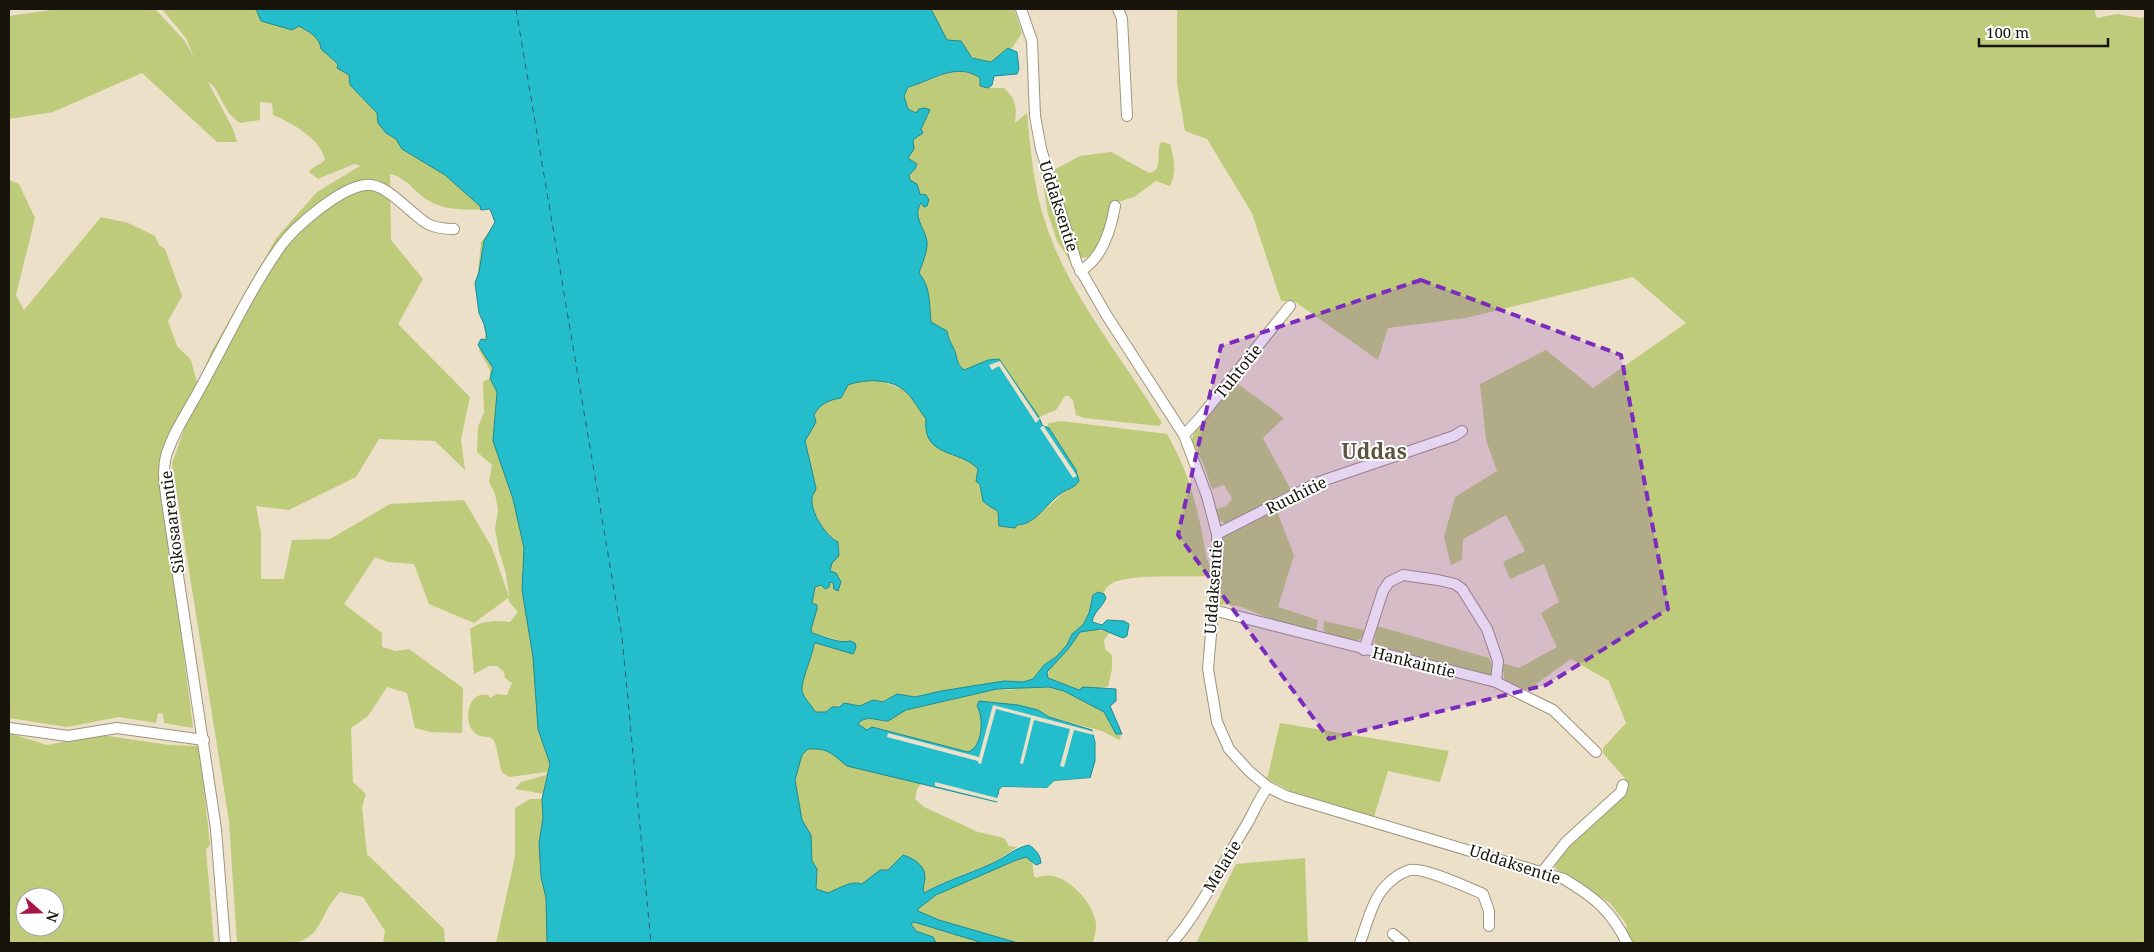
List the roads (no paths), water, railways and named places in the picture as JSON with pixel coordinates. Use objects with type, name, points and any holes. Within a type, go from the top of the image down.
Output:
[{"type":"street","name":"Uddaksentie","points":[[1021,9],[1032,41],[1035,116],[1041,149],[1080,272],[1184,434],[1205,489],[1217,534],[1218,552],[1208,677],[1217,722],[1229,748],[1249,771],[1268,787],[1286,796],[1564,879],[1598,900],[1615,920],[1627,943]]},
{"type":"street","points":[[1118,9],[1122,20],[1127,116]]},
{"type":"street","name":"Sikosaarentie","points":[[225,943],[216,829],[167,502],[164,469],[169,446],[234,326],[281,246],[326,204],[351,189],[366,184],[378,187],[393,196],[426,223],[436,228],[454,230]]},
{"type":"street","points":[[1080,272],[1092,262],[1100,249],[1111,225],[1115,206]]},
{"type":"street","name":"Tuhtotie","points":[[1184,434],[1199,419],[1290,306]]},
{"type":"street","name":"Ruuhitie","points":[[1217,534],[1318,482],[1447,439],[1462,431]]},
{"type":"street","points":[[1364,650],[1383,591],[1389,582],[1403,575],[1446,582],[1462,589],[1487,629],[1498,661],[1496,682]]},
{"type":"street","name":"Hankaintie","points":[[1213,610],[1364,650],[1496,682],[1553,710],[1596,752]]},
{"type":"street","points":[[9,728],[41,734],[68,736],[117,728],[204,740]]},
{"type":"street","points":[[1543,872],[1558,850],[1621,792],[1623,785]]},
{"type":"street","name":"Melatie","points":[[1172,943],[1256,808],[1260,796],[1268,787]]},
{"type":"street","points":[[1360,943],[1376,900],[1385,886],[1402,873],[1412,870],[1439,876],[1483,894],[1489,911],[1488,926]]},
{"type":"street","points":[[1393,934],[1404,943]]},
{"type":"water","points":[[256,9],[931,9],[947,40],[961,41],[972,58],[991,62],[1008,48],[1017,52],[1019,69],[1017,74],[994,76],[992,85],[988,88],[980,86],[980,78],[962,71],[944,74],[908,87],[904,96],[908,109],[916,113],[919,109],[925,108],[930,110],[921,129],[923,133],[913,140],[914,149],[908,158],[917,164],[909,175],[910,180],[917,184],[920,194],[926,195],[929,200],[927,206],[924,207],[921,203],[918,213],[918,218],[927,241],[926,253],[919,273],[928,290],[931,322],[947,331],[961,367],[964,370],[988,360],[999,359],[1039,417],[1042,425],[1049,428],[1076,470],[1079,481],[1075,486],[1062,492],[1035,518],[1017,525],[1015,528],[999,526],[998,512],[983,501],[980,485],[976,481],[978,469],[962,458],[936,447],[926,432],[926,419],[905,391],[892,384],[877,381],[848,385],[841,398],[825,403],[816,411],[814,415],[816,422],[805,441],[816,488],[812,503],[816,516],[824,529],[838,542],[839,556],[832,563],[830,571],[836,573],[841,582],[838,591],[834,589],[833,583],[830,582],[829,587],[825,589],[821,585],[815,587],[812,603],[817,605],[817,609],[811,629],[812,633],[831,639],[855,643],[856,648],[853,654],[814,644],[803,681],[802,691],[815,712],[826,712],[832,707],[839,707],[844,703],[860,706],[873,700],[883,702],[897,694],[915,697],[1004,681],[1023,682],[1033,679],[1044,665],[1056,657],[1067,645],[1072,634],[1083,625],[1089,613],[1093,595],[1098,592],[1104,594],[1106,598],[1094,615],[1092,622],[1102,625],[1107,620],[1124,621],[1129,624],[1127,636],[1123,638],[1101,629],[1080,632],[1069,648],[1047,672],[1048,678],[1079,690],[1083,687],[1116,689],[1116,701],[1110,706],[1122,734],[1116,734],[1104,712],[1064,691],[1049,687],[997,689],[906,710],[888,721],[865,719],[858,724],[867,730],[872,727],[968,752],[977,744],[981,731],[981,717],[977,706],[979,701],[1018,705],[1038,710],[1049,717],[1092,730],[1095,742],[1095,761],[1090,778],[1054,781],[1047,788],[1002,787],[999,789],[997,802],[847,766],[826,751],[808,749],[802,755],[795,780],[802,820],[811,835],[812,861],[817,869],[816,889],[828,893],[849,884],[862,884],[880,870],[888,870],[903,855],[914,860],[923,869],[925,877],[924,893],[1029,845],[1037,852],[1041,863],[1036,865],[1026,857],[1014,861],[936,895],[918,909],[918,911],[939,920],[1018,943],[983,943],[914,922],[911,924],[916,931],[933,937],[936,943],[547,943],[546,898],[541,877],[539,843],[543,818],[542,799],[550,764],[538,729],[533,657],[522,590],[524,548],[513,499],[493,441],[497,392],[490,378],[493,368],[478,345],[481,339],[486,340],[487,338],[479,313],[475,283],[479,272],[484,241],[495,222],[490,209],[481,210],[480,206],[445,175],[402,149],[396,139],[386,133],[378,123],[377,113],[350,85],[349,75],[337,68],[338,64],[321,49],[313,35],[299,26],[292,30],[261,21]]},
{"type":"district","name":"Uddas","points":[[1374,452]]}]
